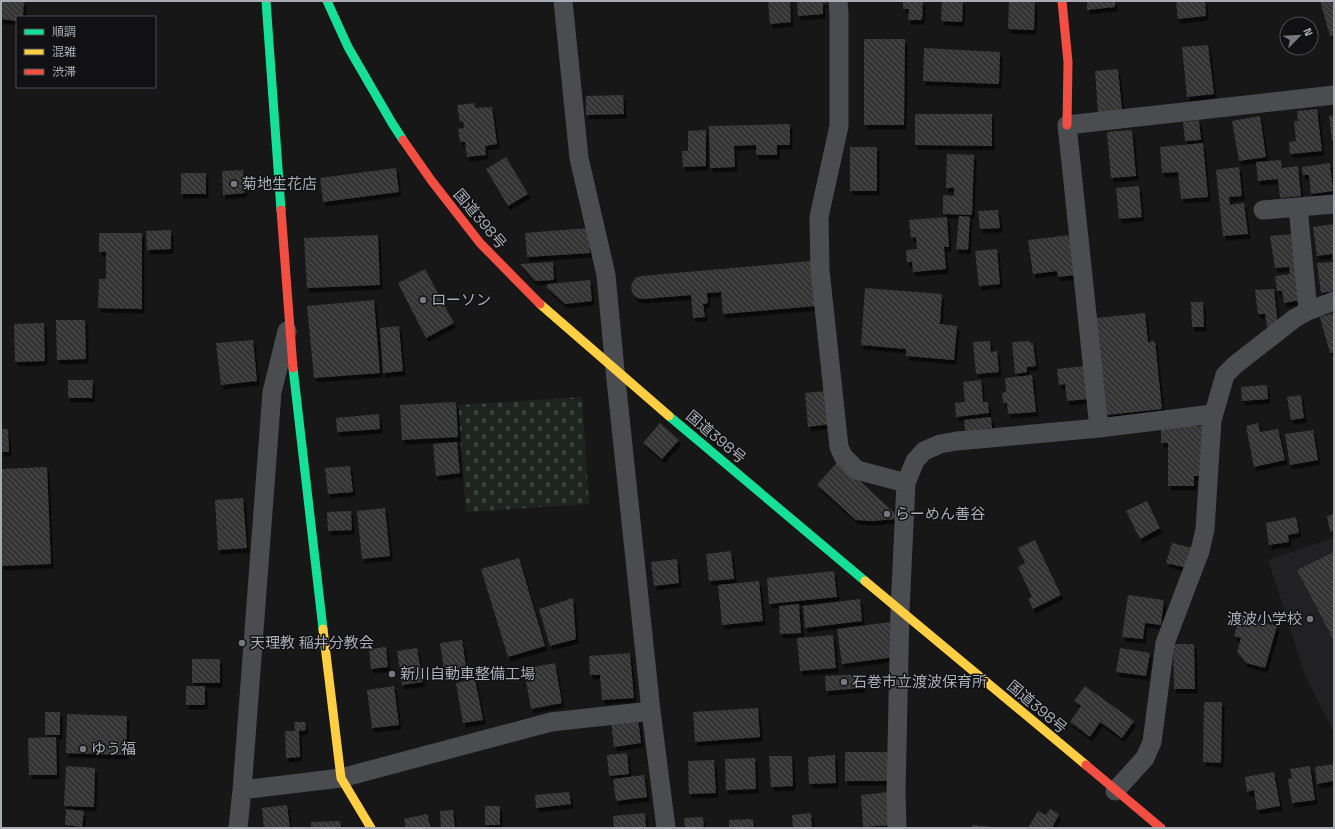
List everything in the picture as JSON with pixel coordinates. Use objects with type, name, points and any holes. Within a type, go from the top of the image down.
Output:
[{"type":"main road","points":[[266,1],[289,326],[296,400],[341,778],[371,828]]},
{"type":"main road","name":"国道398号","points":[[327,1],[348,46],[392,123],[431,180],[480,243],[541,305],[615,370],[1115,791],[1161,828]]},
{"type":"main road","points":[[1062,1],[1068,62],[1067,125]]},
{"type":"street","points":[[563,1],[579,158],[606,275],[651,711],[666,828]]},
{"type":"street","points":[[838,1],[840,14],[839,126],[819,217],[820,270],[839,447],[843,456],[857,470],[906,483]]},
{"type":"street","points":[[1099,428],[1067,125],[1334,95]]},
{"type":"street","points":[[1263,210],[1334,204]]},
{"type":"street","points":[[1298,207],[1308,311]]},
{"type":"street","points":[[1115,791],[1145,758],[1152,742],[1165,643],[1200,552],[1205,529],[1213,414],[1225,375],[1295,318],[1308,311],[1334,301]]},
{"type":"street","points":[[238,828],[272,392],[289,326]]},
{"type":"street","points":[[898,828],[896,793],[900,610],[906,483],[915,461],[924,451],[940,444],[957,441],[1099,428],[1213,414]]},
{"type":"street","points":[[242,790],[341,778],[551,722],[651,711]]},
{"type":"shaded area","name":"渡波小学校","points":[[1334,538],[1334,732],[1306,678],[1268,560]]},
{"type":"green space","points":[[582,397],[589,504],[466,512],[458,405]]},
{"type":"building","points":[[1,1],[24,1],[23,16],[16,16],[16,21],[1,19]]},
{"type":"building","points":[[768,1],[790,1],[791,22],[770,24]]},
{"type":"building","points":[[797,1],[827,1],[827,3],[823,3],[823,14],[798,16]]},
{"type":"building","points":[[903,1],[923,1],[922,20],[908,20],[909,9],[903,9]]},
{"type":"building","points":[[942,1],[963,1],[962,22],[941,21]]},
{"type":"building","points":[[1009,1],[1035,1],[1034,30],[1008,29]]},
{"type":"building","points":[[1087,1],[1115,1],[1115,7],[1087,10]]},
{"type":"building","points":[[1176,1],[1205,1],[1206,16],[1178,19]]},
{"type":"building","points":[[1320,1],[1334,1],[1334,35],[1330,36]]},
{"type":"building","points":[[864,39],[905,39],[904,125],[864,125]]},
{"type":"building","points":[[1208,45],[1214,94],[1187,97],[1182,47]]},
{"type":"building","points":[[924,48],[1000,52],[999,84],[923,81]]},
{"type":"building","points":[[1118,69],[1122,111],[1098,113],[1095,71]]},
{"type":"building","points":[[623,95],[624,114],[586,115],[586,96]]},
{"type":"building","points":[[475,103],[475,108],[492,107],[497,144],[485,146],[486,155],[467,157],[465,142],[460,142],[458,129],[464,128],[463,121],[460,122],[457,105]]},
{"type":"building","points":[[1317,109],[1322,151],[1290,154],[1289,142],[1296,141],[1294,121],[1298,121],[1297,111]]},
{"type":"building","points":[[915,114],[992,114],[992,146],[915,145]]},
{"type":"building","points":[[1334,115],[1334,140],[1332,140],[1329,116]]},
{"type":"building","points":[[1260,116],[1266,157],[1239,161],[1232,121]]},
{"type":"building","points":[[1199,120],[1201,140],[1185,141],[1183,122]]},
{"type":"building","points":[[790,124],[790,145],[777,145],[777,155],[756,155],[756,145],[734,146],[735,167],[710,168],[709,126]]},
{"type":"building","points":[[706,130],[706,166],[683,167],[682,151],[688,151],[688,131]]},
{"type":"building","points":[[1132,130],[1136,176],[1111,178],[1107,132]]},
{"type":"building","points":[[1203,143],[1208,197],[1181,199],[1178,172],[1162,173],[1160,147]]},
{"type":"building","points":[[850,147],[877,147],[877,191],[850,191]]},
{"type":"building","points":[[947,154],[974,155],[972,215],[943,214],[943,195],[954,196],[954,188],[946,188]]},
{"type":"building","points":[[506,157],[528,194],[508,206],[486,169]]},
{"type":"building","points":[[1281,160],[1282,168],[1298,166],[1301,196],[1280,198],[1278,179],[1258,181],[1256,162]]},
{"type":"building","points":[[1330,163],[1333,191],[1311,194],[1309,175],[1303,175],[1302,167]]},
{"type":"building","points":[[1239,167],[1242,196],[1229,197],[1230,205],[1244,203],[1248,234],[1223,236],[1216,170]]},
{"type":"building","points":[[396,168],[399,192],[323,202],[320,178]]},
{"type":"building","points":[[243,170],[245,193],[223,195],[222,171]]},
{"type":"building","points":[[181,173],[206,173],[206,194],[181,194]]},
{"type":"building","points":[[1139,186],[1142,217],[1119,219],[1116,188]]},
{"type":"building","points":[[998,210],[1000,228],[980,229],[978,211]]},
{"type":"building","points":[[959,216],[970,217],[968,250],[956,249]]},
{"type":"building","points":[[947,217],[949,247],[944,247],[946,269],[913,272],[912,262],[907,262],[906,250],[917,249],[916,237],[911,238],[909,220]]},
{"type":"building","points":[[1334,224],[1334,291],[1321,293],[1317,263],[1333,262],[1332,254],[1317,256],[1313,227]]},
{"type":"building","points":[[589,228],[590,253],[527,257],[525,233]]},
{"type":"building","points":[[171,230],[171,249],[147,250],[146,231]]},
{"type":"building","points":[[99,233],[142,233],[142,309],[98,308],[99,279],[106,279],[106,252],[99,252]]},
{"type":"building","points":[[1293,234],[1301,300],[1284,303],[1282,291],[1277,291],[1275,276],[1290,274],[1289,267],[1275,268],[1270,236]]},
{"type":"building","points":[[378,235],[380,285],[307,288],[304,238]]},
{"type":"building","points":[[1070,235],[1075,275],[1058,277],[1057,271],[1033,274],[1028,240]]},
{"type":"building","points":[[997,249],[1000,284],[979,286],[975,251]]},
{"type":"building","points":[[811,261],[816,306],[723,314],[721,292],[707,293],[708,303],[703,304],[705,317],[693,318],[691,295],[643,299],[637,298],[633,294],[631,288],[635,278],[641,276]]},
{"type":"building","points":[[553,262],[554,280],[535,281],[520,264]]},
{"type":"building","points":[[425,269],[454,323],[426,338],[398,283]]},
{"type":"building","points":[[590,280],[592,301],[565,304],[546,287],[548,284]]},
{"type":"building","points":[[865,288],[942,294],[940,324],[957,326],[954,360],[906,356],[906,349],[861,345]]},
{"type":"building","points":[[1274,289],[1278,326],[1267,327],[1265,314],[1258,314],[1255,290]]},
{"type":"building","points":[[374,300],[380,373],[314,378],[307,306]]},
{"type":"building","points":[[1191,302],[1203,302],[1204,327],[1192,327]]},
{"type":"building","points":[[1145,313],[1148,342],[1155,341],[1162,409],[1107,415],[1096,318]]},
{"type":"building","points":[[1334,313],[1334,352],[1330,353],[1320,317]]},
{"type":"building","points":[[56,320],[85,320],[86,359],[57,360]]},
{"type":"building","points":[[44,323],[45,361],[15,362],[14,324]]},
{"type":"building","points":[[399,326],[403,371],[383,373],[380,328]]},
{"type":"building","points":[[253,340],[257,381],[221,385],[216,343]]},
{"type":"building","points":[[990,341],[991,352],[997,351],[999,372],[976,374],[973,342]]},
{"type":"building","points":[[1030,341],[1030,343],[1033,343],[1036,366],[1027,367],[1027,372],[1015,374],[1012,342]]},
{"type":"building","points":[[1085,366],[1088,399],[1067,401],[1065,384],[1059,385],[1057,369]]},
{"type":"building","points":[[1032,375],[1036,412],[1008,414],[1007,403],[1003,403],[1002,393],[1006,392],[1005,378]]},
{"type":"building","points":[[68,380],[93,380],[92,398],[68,398]]},
{"type":"building","points":[[981,380],[983,402],[988,402],[989,413],[956,417],[955,403],[965,402],[963,382]]},
{"type":"building","points":[[1267,385],[1268,399],[1242,401],[1241,387]]},
{"type":"building","points":[[827,391],[830,424],[808,427],[805,393]]},
{"type":"building","points":[[1301,395],[1304,418],[1291,420],[1287,397]]},
{"type":"building","points":[[456,402],[458,437],[402,440],[400,405]]},
{"type":"building","points":[[379,414],[380,429],[337,432],[336,418]]},
{"type":"building","points":[[991,417],[992,428],[965,431],[964,420]]},
{"type":"building","points":[[660,423],[679,440],[662,459],[643,443]]},
{"type":"building","points":[[1258,423],[1260,432],[1278,429],[1285,460],[1254,467],[1246,426]]},
{"type":"building","points":[[1161,426],[1202,426],[1203,476],[1194,476],[1194,486],[1168,486],[1168,443],[1161,443]]},
{"type":"building","points":[[1,429],[8,429],[9,452],[1,452]]},
{"type":"building","points":[[1313,430],[1318,460],[1290,465],[1285,434]]},
{"type":"building","points":[[457,442],[460,473],[436,476],[433,444]]},
{"type":"building","points":[[838,461],[898,516],[896,519],[872,521],[856,520],[817,485]]},
{"type":"building","points":[[350,466],[353,492],[328,494],[325,468]]},
{"type":"building","points":[[47,467],[51,564],[1,566],[1,469]]},
{"type":"building","points":[[243,498],[247,548],[218,550],[215,500]]},
{"type":"building","points":[[1147,501],[1160,528],[1140,539],[1126,511]]},
{"type":"building","points":[[385,508],[390,556],[362,559],[357,511]]},
{"type":"building","points":[[351,511],[352,530],[328,531],[327,512]]},
{"type":"building","points":[[1334,514],[1334,531],[1330,532],[1327,516]]},
{"type":"building","points":[[1296,517],[1299,533],[1288,535],[1289,542],[1269,545],[1266,523]]},
{"type":"building","points":[[1035,540],[1061,595],[1033,609],[1028,599],[1032,597],[1018,567],[1025,563],[1018,548]]},
{"type":"building","points":[[1172,543],[1193,548],[1187,568],[1166,563]]},
{"type":"building","points":[[731,551],[734,579],[709,581],[706,554]]},
{"type":"building","points":[[1334,552],[1334,641],[1297,570]]},
{"type":"building","points":[[519,558],[545,646],[508,657],[481,569]]},
{"type":"building","points":[[677,559],[679,583],[654,586],[651,562]]},
{"type":"building","points":[[834,571],[837,597],[769,604],[767,578]]},
{"type":"building","points":[[759,581],[763,621],[722,625],[718,585]]},
{"type":"building","points":[[1128,595],[1164,600],[1161,625],[1145,623],[1143,639],[1122,637]]},
{"type":"building","points":[[573,598],[576,639],[550,646],[539,609]]},
{"type":"building","points":[[860,599],[862,621],[805,628],[803,606]]},
{"type":"building","points":[[799,604],[801,633],[780,634],[779,606]]},
{"type":"building","points":[[1240,616],[1277,626],[1265,668],[1246,663],[1237,652],[1241,638],[1234,636]]},
{"type":"building","points":[[890,622],[895,657],[842,664],[837,629]]},
{"type":"building","points":[[833,635],[836,668],[800,671],[797,638]]},
{"type":"building","points":[[462,640],[467,673],[445,676],[440,643]]},
{"type":"building","points":[[1173,644],[1194,644],[1195,689],[1174,689]]},
{"type":"building","points":[[386,647],[388,667],[371,669],[369,649]]},
{"type":"building","points":[[417,648],[423,682],[402,685],[397,651]]},
{"type":"building","points":[[1120,648],[1150,653],[1146,676],[1116,672]]},
{"type":"building","points":[[630,653],[634,698],[602,700],[600,675],[590,675],[589,656]]},
{"type":"building","points":[[192,659],[220,659],[220,683],[192,683]]},
{"type":"building","points":[[555,663],[562,703],[531,709],[524,669]]},
{"type":"building","points":[[862,674],[863,688],[826,691],[825,676]]},
{"type":"building","points":[[475,679],[483,720],[463,723],[456,683]]},
{"type":"building","points":[[186,686],[205,686],[205,705],[186,705]]},
{"type":"building","points":[[394,686],[399,725],[372,728],[367,690]]},
{"type":"building","points":[[1085,686],[1134,721],[1122,738],[1100,722],[1090,737],[1070,722],[1081,706],[1074,701]]},
{"type":"building","points":[[1204,702],[1222,702],[1221,763],[1203,762]]},
{"type":"building","points":[[758,708],[760,737],[695,742],[693,712]]},
{"type":"building","points":[[45,712],[60,712],[60,735],[45,735]]},
{"type":"building","points":[[67,714],[127,716],[126,755],[66,753]]},
{"type":"building","points":[[638,718],[641,743],[614,747],[611,722]]},
{"type":"building","points":[[294,722],[305,722],[306,730],[299,731],[300,757],[286,758],[285,731],[295,731]]},
{"type":"building","points":[[56,737],[57,775],[29,775],[28,738]]},
{"type":"building","points":[[845,752],[892,752],[892,781],[845,781]]},
{"type":"building","points":[[627,753],[629,774],[609,776],[607,755]]},
{"type":"building","points":[[835,755],[836,783],[809,784],[808,757]]},
{"type":"building","points":[[769,756],[792,756],[793,786],[771,787]]},
{"type":"building","points":[[755,758],[756,789],[726,790],[725,759]]},
{"type":"building","points":[[714,760],[716,793],[689,794],[688,761]]},
{"type":"building","points":[[1334,764],[1334,781],[1317,784],[1315,767]]},
{"type":"building","points":[[66,766],[95,768],[94,807],[64,806]]},
{"type":"building","points":[[1310,766],[1315,800],[1292,803],[1288,779],[1292,778],[1290,769]]},
{"type":"building","points":[[1274,772],[1280,806],[1257,810],[1254,790],[1247,792],[1245,777]]},
{"type":"building","points":[[644,775],[647,797],[616,801],[613,779]]},
{"type":"building","points":[[569,792],[571,804],[536,808],[535,795]]},
{"type":"building","points":[[889,792],[892,825],[863,827],[861,795]]},
{"type":"building","points":[[287,805],[290,828],[264,828],[262,808]]},
{"type":"building","points":[[485,806],[500,806],[500,825],[485,825]]},
{"type":"building","points":[[66,809],[84,811],[82,827],[65,825]]},
{"type":"building","points":[[1050,809],[1059,814],[1052,828],[1028,828],[1038,811],[1046,815]]},
{"type":"building","points":[[453,810],[455,828],[441,828],[440,811]]},
{"type":"building","points":[[645,813],[646,828],[614,828],[613,816]]},
{"type":"building","points":[[811,813],[812,828],[793,828],[792,815]]},
{"type":"building","points":[[427,814],[431,828],[406,828],[404,819]]},
{"type":"building","points":[[703,817],[704,828],[685,828],[684,818]]},
{"type":"building","points":[[753,819],[754,828],[729,828],[729,820]]},
{"type":"building","points":[[340,821],[341,828],[311,828],[311,822]]},
{"type":"building","points":[[972,825],[993,827],[993,828],[972,828]]},
{"type":"traffic: fast","points":[[266,1],[281,210]]},
{"type":"traffic: fast","points":[[327,1],[348,47],[403,140]]},
{"type":"traffic: fast","points":[[293,368],[323,629]]},
{"type":"traffic: fast","points":[[669,416],[865,581]]},
{"type":"traffic: slow","points":[[540,304],[669,416]]},
{"type":"traffic: slow","points":[[865,581],[1086,765]]},
{"type":"traffic: slow","points":[[323,629],[341,778],[371,828]]},
{"type":"traffic: jam","points":[[1062,1],[1068,62],[1067,125]]},
{"type":"traffic: jam","points":[[403,140],[431,180],[480,243],[540,304]]},
{"type":"traffic: jam","points":[[281,210],[293,368]]},
{"type":"traffic: jam","points":[[1086,765],[1161,828]]},
{"type":"place","name":"菊地生花店","points":[[234,184]]},
{"type":"place","name":"ローソン","points":[[423,300]]},
{"type":"place","name":"らーめん善谷","points":[[887,514]]},
{"type":"place","name":"渡波小学校","points":[[1310,619]]},
{"type":"place","name":"天理教 稲井分教会","points":[[242,643]]},
{"type":"place","name":"新川自動車整備工場","points":[[392,674]]},
{"type":"place","name":"石巻市立渡波保育所","points":[[844,682]]},
{"type":"place","name":"ゆう福","points":[[83,749]]}]
